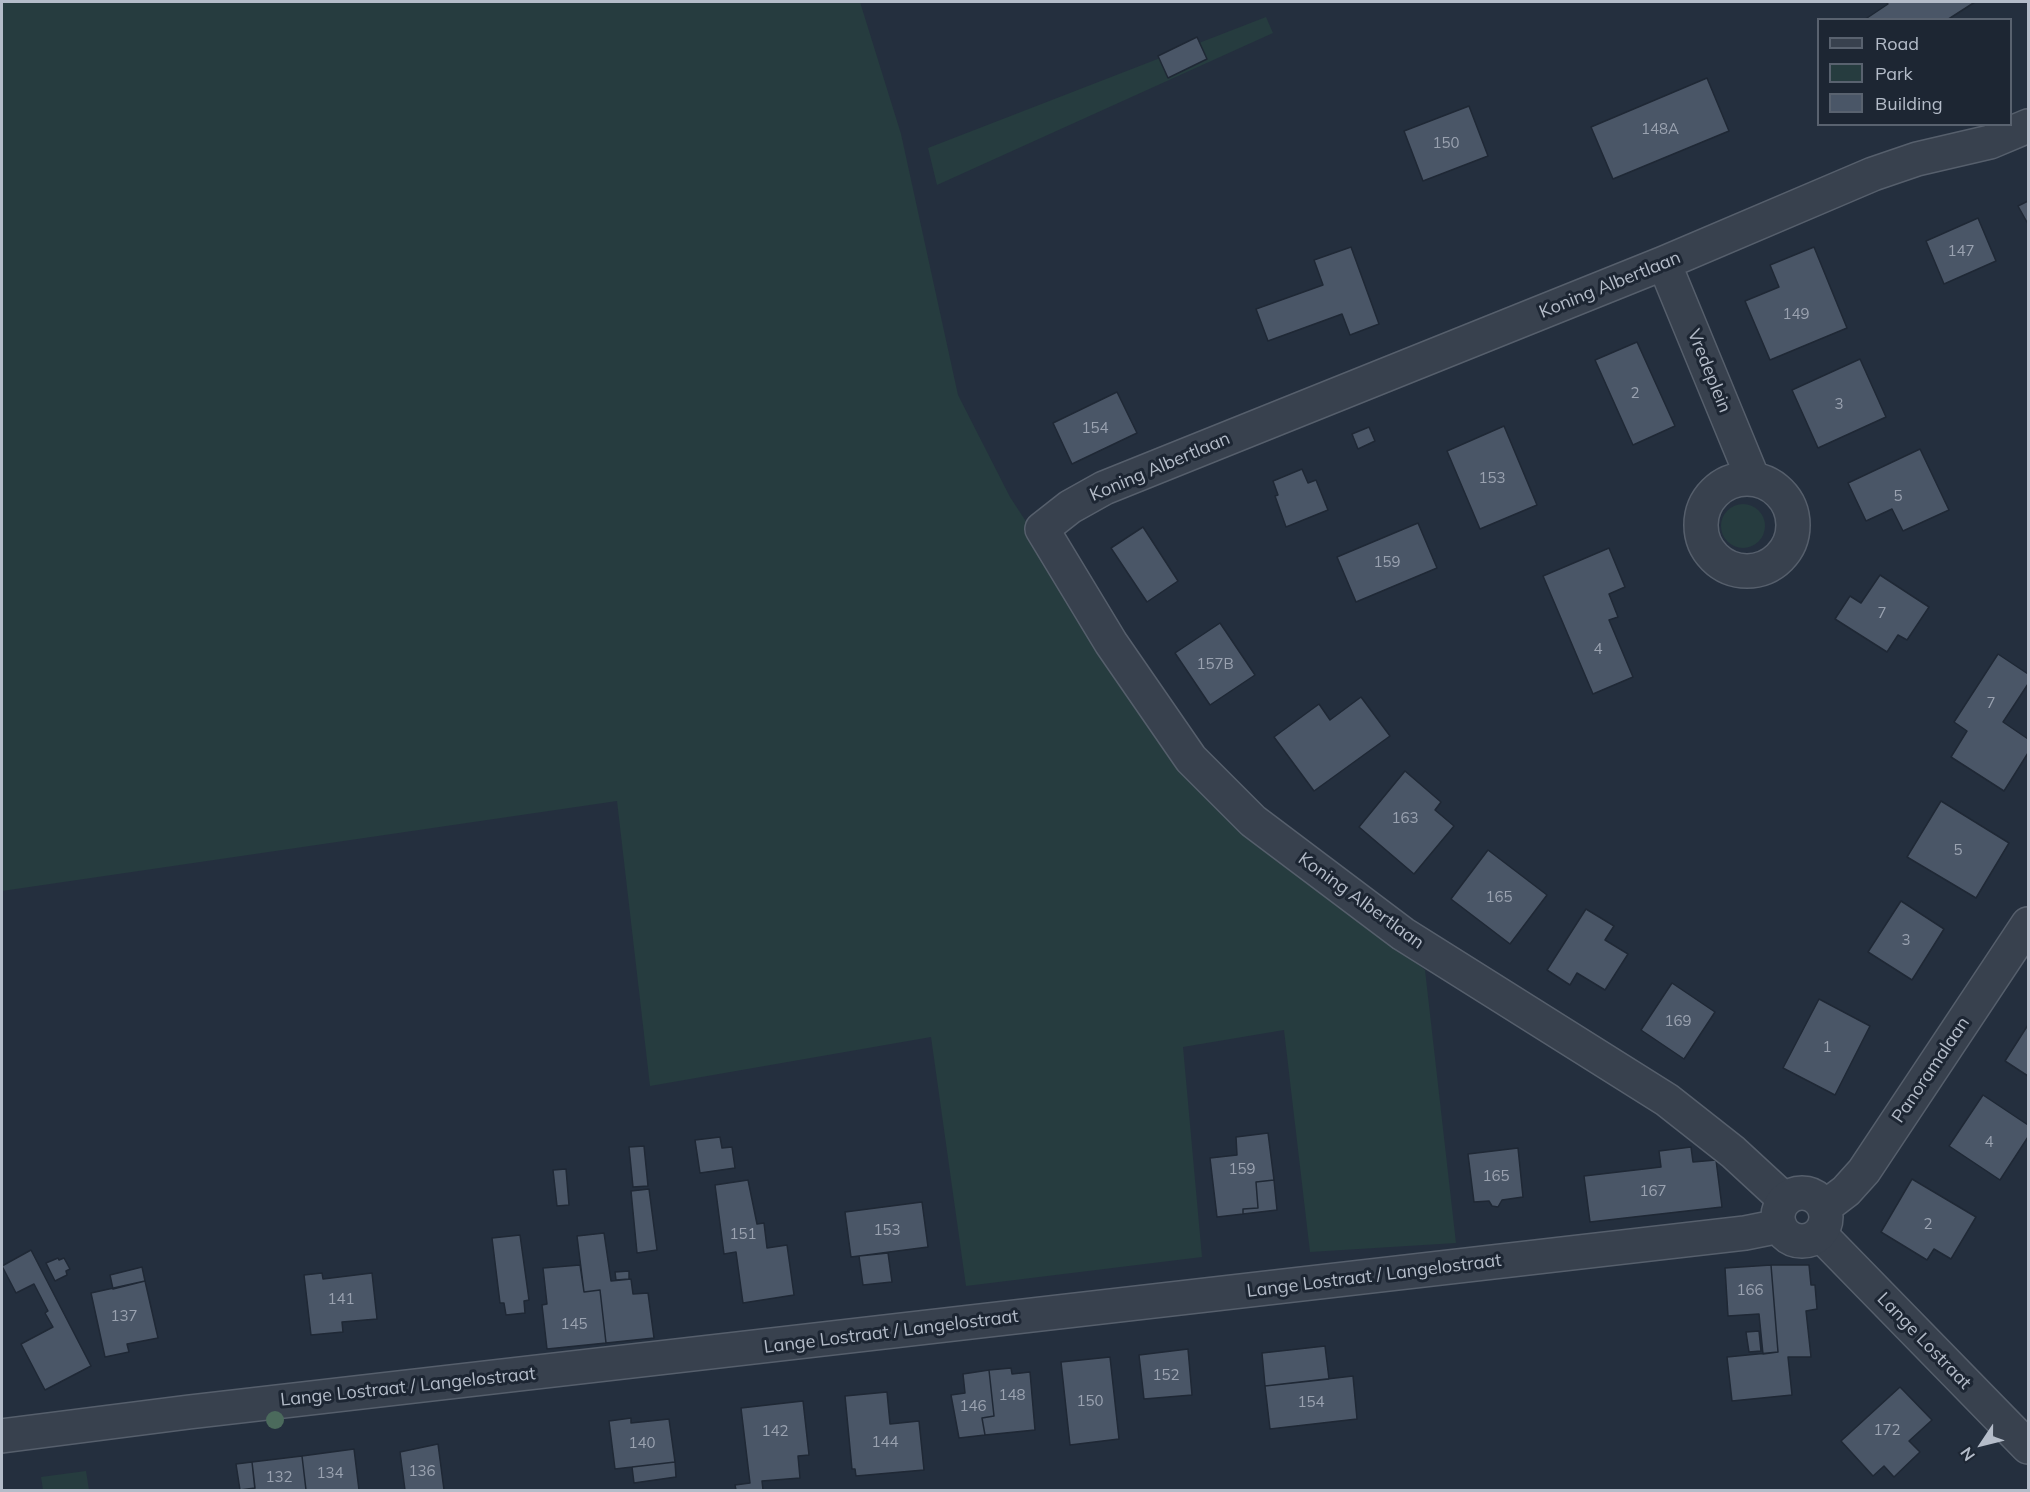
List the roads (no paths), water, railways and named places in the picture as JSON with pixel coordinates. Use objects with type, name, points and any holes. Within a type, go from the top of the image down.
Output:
[{"type":"street","name":"Koning Albertlaan","points":[[1783,1213],[1733,1152],[1667,1100],[1403,934],[1253,821],[1191,759],[1111,644],[1042,529],[1070,507],[1104,488],[1665,263],[1873,174],[1917,159],[1990,142],[2028,126]]},
{"type":"street","name":"Vredeplein","points":[[1665,263],[1753,478]]},
{"type":"street","name":"Panoramalaan","points":[[1822,1221],[1864,1171],[2028,924]]},
{"type":"street","name":"Lange Lostraat / Langelostraat","points":[[2,1436],[189,1412],[1733,1234],[1783,1213],[1793,1195],[1811,1194],[1822,1221]]},
{"type":"street","name":"Lange Lostraat","points":[[1822,1221],[2028,1447]]}]
